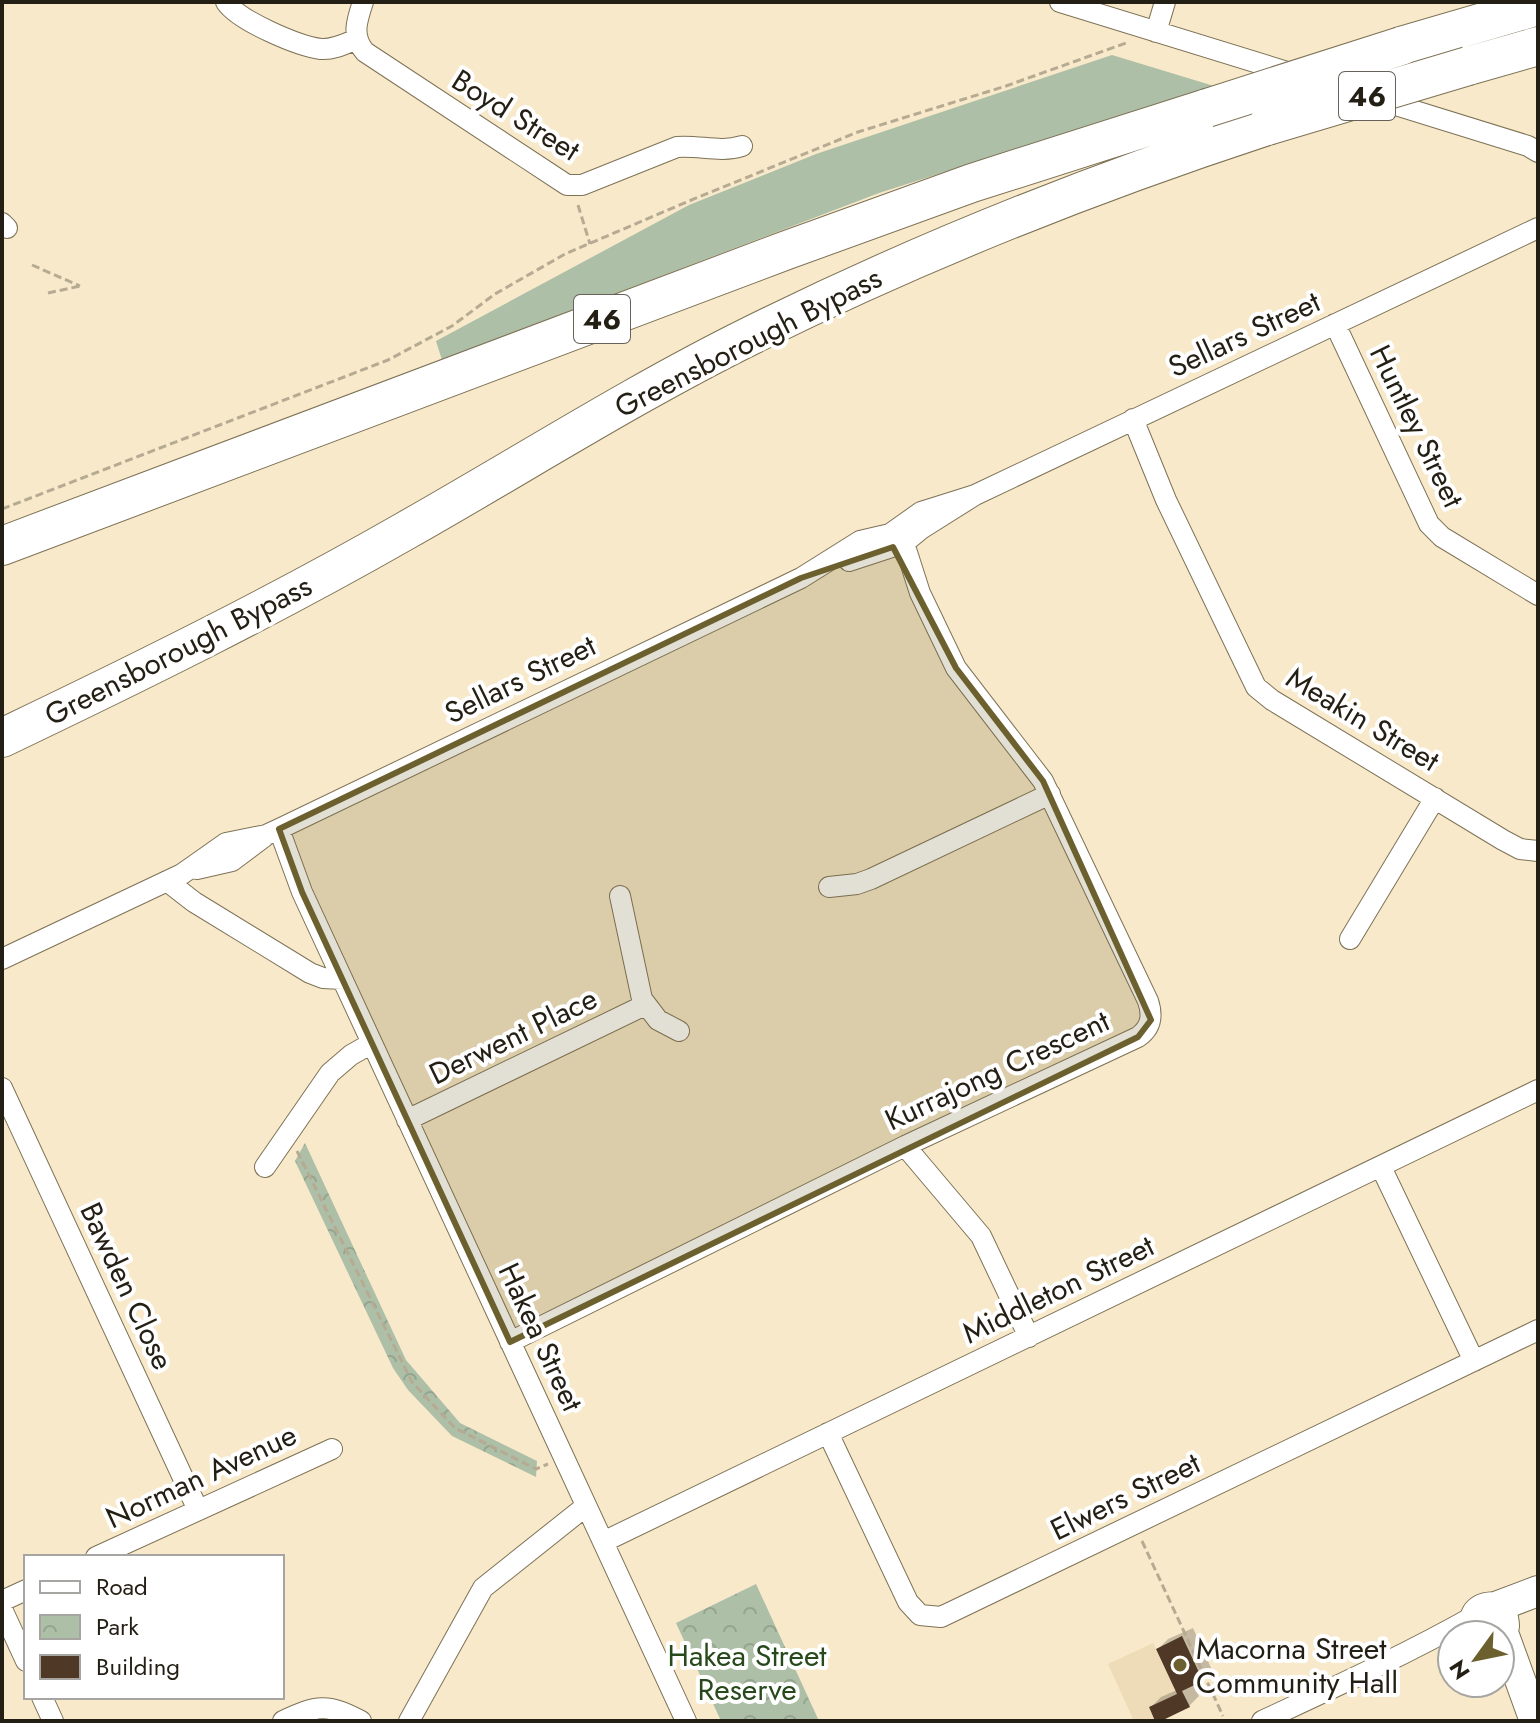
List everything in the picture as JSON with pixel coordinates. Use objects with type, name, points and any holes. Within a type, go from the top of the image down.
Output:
[{"type":"highway","name":"Greensborough Bypass","points":[[2,546],[972,183],[1401,46],[1538,6]]},
{"type":"highway","name":"Greensborough Bypass","points":[[2,738],[314,582],[608,412],[795,314],[1061,199],[1159,161],[1538,46]]},
{"type":"street","points":[[226,2],[247,21],[320,49],[357,39],[356,23],[363,2]]},
{"type":"street","points":[[1060,2],[1535,148]]},
{"type":"street","points":[[1156,32],[1165,2]]},
{"type":"street","name":"Boyd Street","points":[[357,39],[365,52],[555,180],[572,186],[677,147],[719,151],[742,146]]},
{"type":"street","name":"Sellars Street","points":[[2,959],[174,877],[226,843],[272,832],[801,578],[860,541],[896,541],[921,512],[975,495],[1538,228]]},
{"type":"street","name":"Huntley Street","points":[[1335,324],[1429,524],[1442,537],[1538,595]]},
{"type":"street","name":"Meakin Street","points":[[1128,422],[1256,687],[1272,700],[1520,849],[1538,851]]},
{"type":"street","name":"Kurrajong Crescent","points":[[510,1342],[905,1146],[1138,1037],[1149,1026],[1151,1014],[1148,1001],[1050,794],[1028,758],[956,668],[896,541]]},
{"type":"street","points":[[829,887],[871,879],[1050,794]]},
{"type":"street","points":[[1350,939],[1435,798]]},
{"type":"street","name":"Hakea Street","points":[[272,832],[686,1721]]},
{"type":"street","points":[[174,877],[194,902],[310,973],[323,978],[342,979]]},
{"type":"street","name":"Derwent Place","points":[[620,896],[645,1005],[658,1020],[679,1031]]},
{"type":"street","name":"Derwent Place","points":[[407,1120],[645,1005]]},
{"type":"street","points":[[265,1167],[330,1073],[351,1055],[372,1043]]},
{"type":"street","name":"Bawden Close","points":[[2,1088],[198,1510]]},
{"type":"street","name":"Middleton Street","points":[[603,1542],[1538,1090]]},
{"type":"street","points":[[905,1146],[981,1236],[1029,1337]]},
{"type":"street","points":[[1381,1167],[1474,1361]]},
{"type":"street","name":"Elwers Street","points":[[828,1433],[908,1602],[920,1615],[933,1618],[953,1612],[1538,1330]]},
{"type":"street","name":"Norman Avenue","points":[[100,1555],[332,1449]]},
{"type":"street","points":[[409,1721],[483,1588],[586,1506]]},
{"type":"street","points":[[2,1601],[24,1591]]},
{"type":"street","points":[[1498,1619],[1538,1591]]},
{"type":"street","points":[[1502,1619],[1538,1599]]},
{"type":"street","points":[[2,1609],[24,1657]]},
{"type":"street","points":[[1401,1656],[1424,1641],[1436,1639]]},
{"type":"street","points":[[1262,1721],[1401,1656],[1436,1645]]},
{"type":"street","points":[[1516,1670],[1534,1718]]},
{"type":"street","points":[[1516,1690],[1534,1718]]},
{"type":"street","points":[[43,1699],[53,1721]]},
{"type":"street","points":[[283,1721],[320,1706],[340,1710],[361,1721]]},
{"type":"path","points":[[2,509],[388,360],[452,326],[495,294],[537,269],[858,132],[1006,86],[1156,32]]},
{"type":"path","points":[[572,186],[590,244]]},
{"type":"path","points":[[32,265],[80,286],[48,293]]},
{"type":"path","points":[[288,1134],[412,1382],[455,1428],[536,1469],[548,1464]]},
{"type":"path","points":[[1141,1540],[1223,1716]]},
{"type":"highlighted area","points":[[893,547],[956,668],[1043,781],[1151,1020],[1138,1037],[510,1342],[302,892],[279,829],[801,578]]},
{"type":"shaded area","points":[[1153,1643],[1177,1694],[1149,1707],[1155,1721],[1134,1721],[1108,1664]]},
{"type":"green space","points":[[1112,55],[1214,86],[879,193],[442,360],[436,341],[689,205],[816,154]]},
{"type":"green space","points":[[305,1143],[406,1360],[460,1423],[537,1461],[536,1477],[452,1436],[408,1390],[393,1368],[295,1161]]},
{"type":"green space","name":"Hakea Street Reserve","points":[[756,1584],[819,1721],[721,1721],[676,1623]]},
{"type":"building","name":"Macorna Street Community Hall","points":[[1182,1636],[1203,1681],[1182,1691],[1190,1707],[1155,1721],[1149,1707],[1177,1694],[1156,1649]]},
{"type":"place","name":"Macorna Street Community Hall","points":[[1180,1665]]}]
